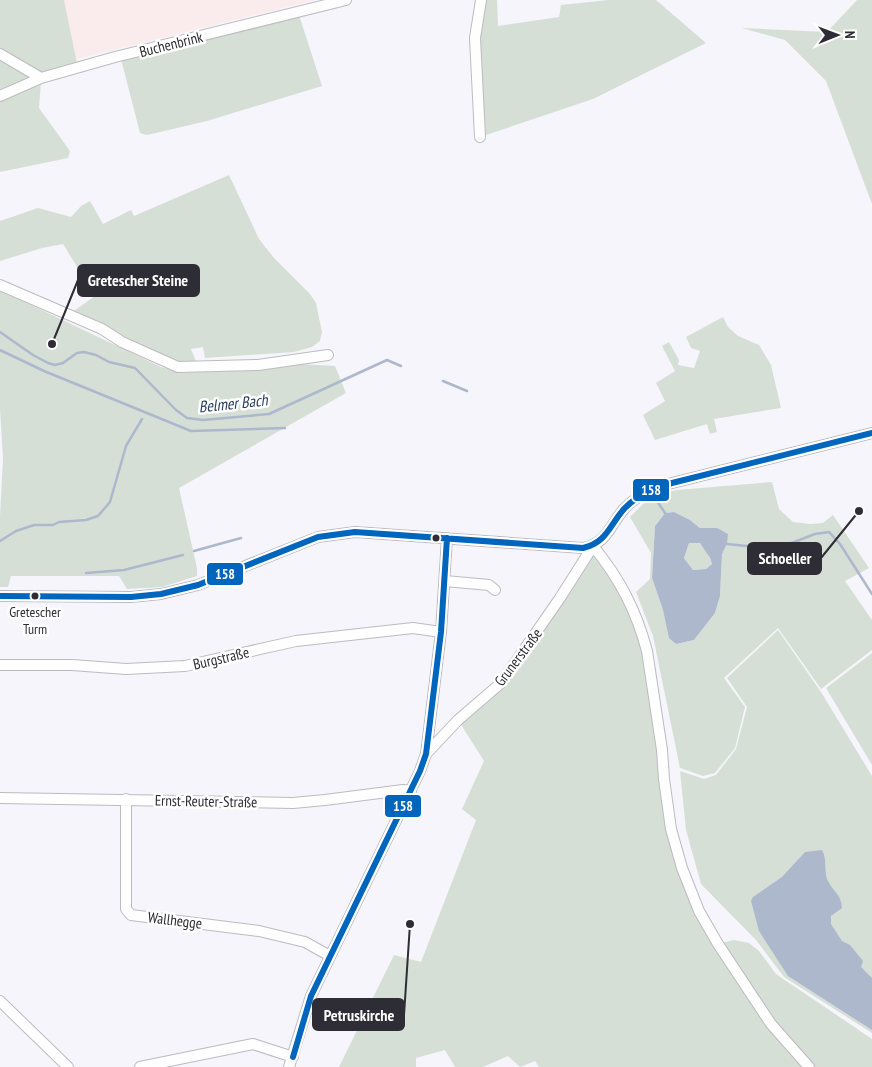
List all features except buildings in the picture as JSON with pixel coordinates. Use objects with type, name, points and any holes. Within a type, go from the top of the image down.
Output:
[{"type":"street","name":"Buchenbrink","points":[[0,96],[41,78],[115,57],[346,0]]},
{"type":"street","points":[[480,137],[475,38],[481,0]]},
{"type":"street","points":[[0,54],[41,78]]},
{"type":"street","points":[[0,285],[102,329],[122,342],[178,367],[258,365],[328,355]]},
{"type":"street","name":"Grunerstraße","points":[[426,754],[458,720],[501,683],[560,598],[593,546],[603,539],[624,509],[638,496],[656,486],[872,434]]},
{"type":"street","points":[[0,596],[131,597],[161,594],[198,585],[318,537],[355,532],[583,548],[593,546],[610,567],[629,599],[647,651],[662,750],[671,829],[682,868],[699,911],[718,944],[771,1024],[809,1067]]},
{"type":"street","points":[[140,1067],[253,1044],[291,1062],[311,996],[411,791],[426,754],[445,581],[447,538]]},
{"type":"street","points":[[445,581],[489,585],[495,590]]},
{"type":"street","name":"Burgstraße","points":[[0,665],[72,665],[126,669],[185,666],[296,641],[413,628],[440,632]]},
{"type":"street","name":"Ernst-Reuter-Straße","points":[[0,798],[293,802],[403,790],[411,791]]},
{"type":"street","name":"Wallhegge","points":[[126,799],[126,909],[131,914],[258,931],[305,942],[330,956]]},
{"type":"street","points":[[0,1001],[68,1067]]},
{"type":"shaded area","points":[[0,0],[64,0],[78,68],[0,96]]},
{"type":"shaded area","points":[[64,0],[316,0],[76,59]]},
{"type":"shaded area","points":[[481,0],[497,0],[498,26],[559,17],[561,5],[608,0],[656,0],[706,43],[593,99],[480,137],[475,38]]},
{"type":"shaded area","points":[[857,0],[872,0],[872,204],[826,81],[785,40],[742,28],[827,32]]},
{"type":"shaded area","points":[[299,15],[322,86],[207,121],[147,135],[140,133],[121,59]]},
{"type":"shaded area","points":[[41,81],[39,108],[70,151],[68,158],[0,172],[0,100]]},
{"type":"shaded area","points":[[229,175],[259,239],[274,258],[310,294],[316,303],[322,332],[320,341],[312,347],[294,352],[205,358],[203,347],[191,349],[197,364],[167,360],[111,329],[71,313],[95,296],[63,244],[42,248],[0,261],[0,221],[38,208],[71,217],[81,206],[90,201],[103,224],[131,210],[134,216]]},
{"type":"shaded area","points":[[0,290],[161,367],[182,373],[298,364],[335,366],[346,393],[179,488],[197,568],[197,576],[162,587],[127,589],[119,576],[11,576],[8,587],[0,587],[0,517],[3,458],[0,409]]},
{"type":"shaded area","points":[[723,317],[728,327],[738,336],[759,345],[771,365],[781,408],[714,419],[717,432],[710,434],[707,424],[655,440],[643,415],[665,401],[656,383],[675,371],[662,346],[669,342],[679,360],[678,365],[694,368],[700,351],[691,348],[686,337]]},
{"type":"shaded area","points":[[772,482],[779,509],[793,522],[823,523],[833,515],[869,568],[845,581],[872,620],[872,650],[821,689],[778,628],[724,678],[745,707],[735,748],[715,773],[703,776],[680,768],[653,636],[636,592],[650,579],[651,553],[630,517],[643,504],[659,494],[677,490]],"holes":[[[674,512],[690,520],[700,528],[717,528],[727,544],[722,554],[720,596],[715,613],[694,640],[676,644],[670,638],[652,578],[655,526],[665,513]]]},
{"type":"shaded area","points":[[689,543],[700,543],[707,552],[712,564],[706,569],[693,570],[684,558]]},
{"type":"shaded area","points":[[593,546],[610,567],[643,638],[671,829],[717,944],[734,940],[749,943],[759,951],[776,974],[872,1039],[872,1067],[539,1067],[535,1061],[520,1067],[508,1056],[483,1067],[455,1067],[445,1050],[416,1058],[416,1067],[339,1067],[394,955],[421,962],[476,820],[462,809],[484,761],[458,720],[501,683]]},
{"type":"shaded area","points":[[778,630],[821,692],[872,776],[872,1033],[784,977],[756,940],[701,884],[686,830],[680,771],[704,779],[716,775],[736,749],[747,707],[727,678]]},
{"type":"shaded area","points":[[872,653],[872,765],[826,688]]},
{"type":"water","points":[[674,512],[690,520],[700,528],[717,528],[728,534],[727,544],[722,554],[720,596],[715,613],[694,640],[676,644],[669,638],[663,610],[652,578],[655,526],[665,513]],"holes":[[[689,543],[700,543],[712,564],[706,569],[693,570],[684,558]]]},
{"type":"water","points":[[822,850],[827,879],[838,895],[842,908],[831,916],[831,924],[842,941],[850,945],[863,961],[861,967],[872,978],[872,1030],[788,976],[759,931],[751,901],[753,897],[782,877],[805,852]]},
{"type":"waterway","name":"Belmer Bach","points":[[0,332],[33,355],[55,365],[63,363],[77,353],[84,352],[96,355],[109,362],[135,368],[176,410],[187,418],[203,420],[269,414],[387,360],[401,366]]},
{"type":"waterway","points":[[0,350],[44,371],[191,431],[285,428]]},
{"type":"waterway","name":"Belmer Bach","points":[[443,381],[467,391]]},
{"type":"waterway","points":[[0,541],[16,531],[34,525],[53,525],[59,522],[86,520],[98,516],[110,502],[126,446],[142,419]]},
{"type":"waterway","name":"Belmer Bach","points":[[655,498],[665,513]]},
{"type":"waterway","name":"Belmer Bach","points":[[727,544],[776,549],[815,534],[829,532],[840,544],[872,594]]},
{"type":"waterway","points":[[194,551],[241,538]]},
{"type":"waterway","points":[[86,573],[124,570],[183,555]]},
{"type":"transit line","name":"158","points":[[0,596],[131,597],[161,594],[198,585],[318,537],[355,532],[583,548],[603,538],[627,505],[656,487],[872,433]]},
{"type":"transit line","name":"158","points":[[293,1057],[311,996],[420,771],[426,754],[441,632],[447,538]]},
{"type":"place","name":"Gretescher Steine","points":[[52,344]]},
{"type":"place","name":"Schoeller","points":[[859,511]]},
{"type":"place","name":"Gretescher Turm","points":[[35,596]]},
{"type":"place","name":"Petruskirche","points":[[410,924]]}]
